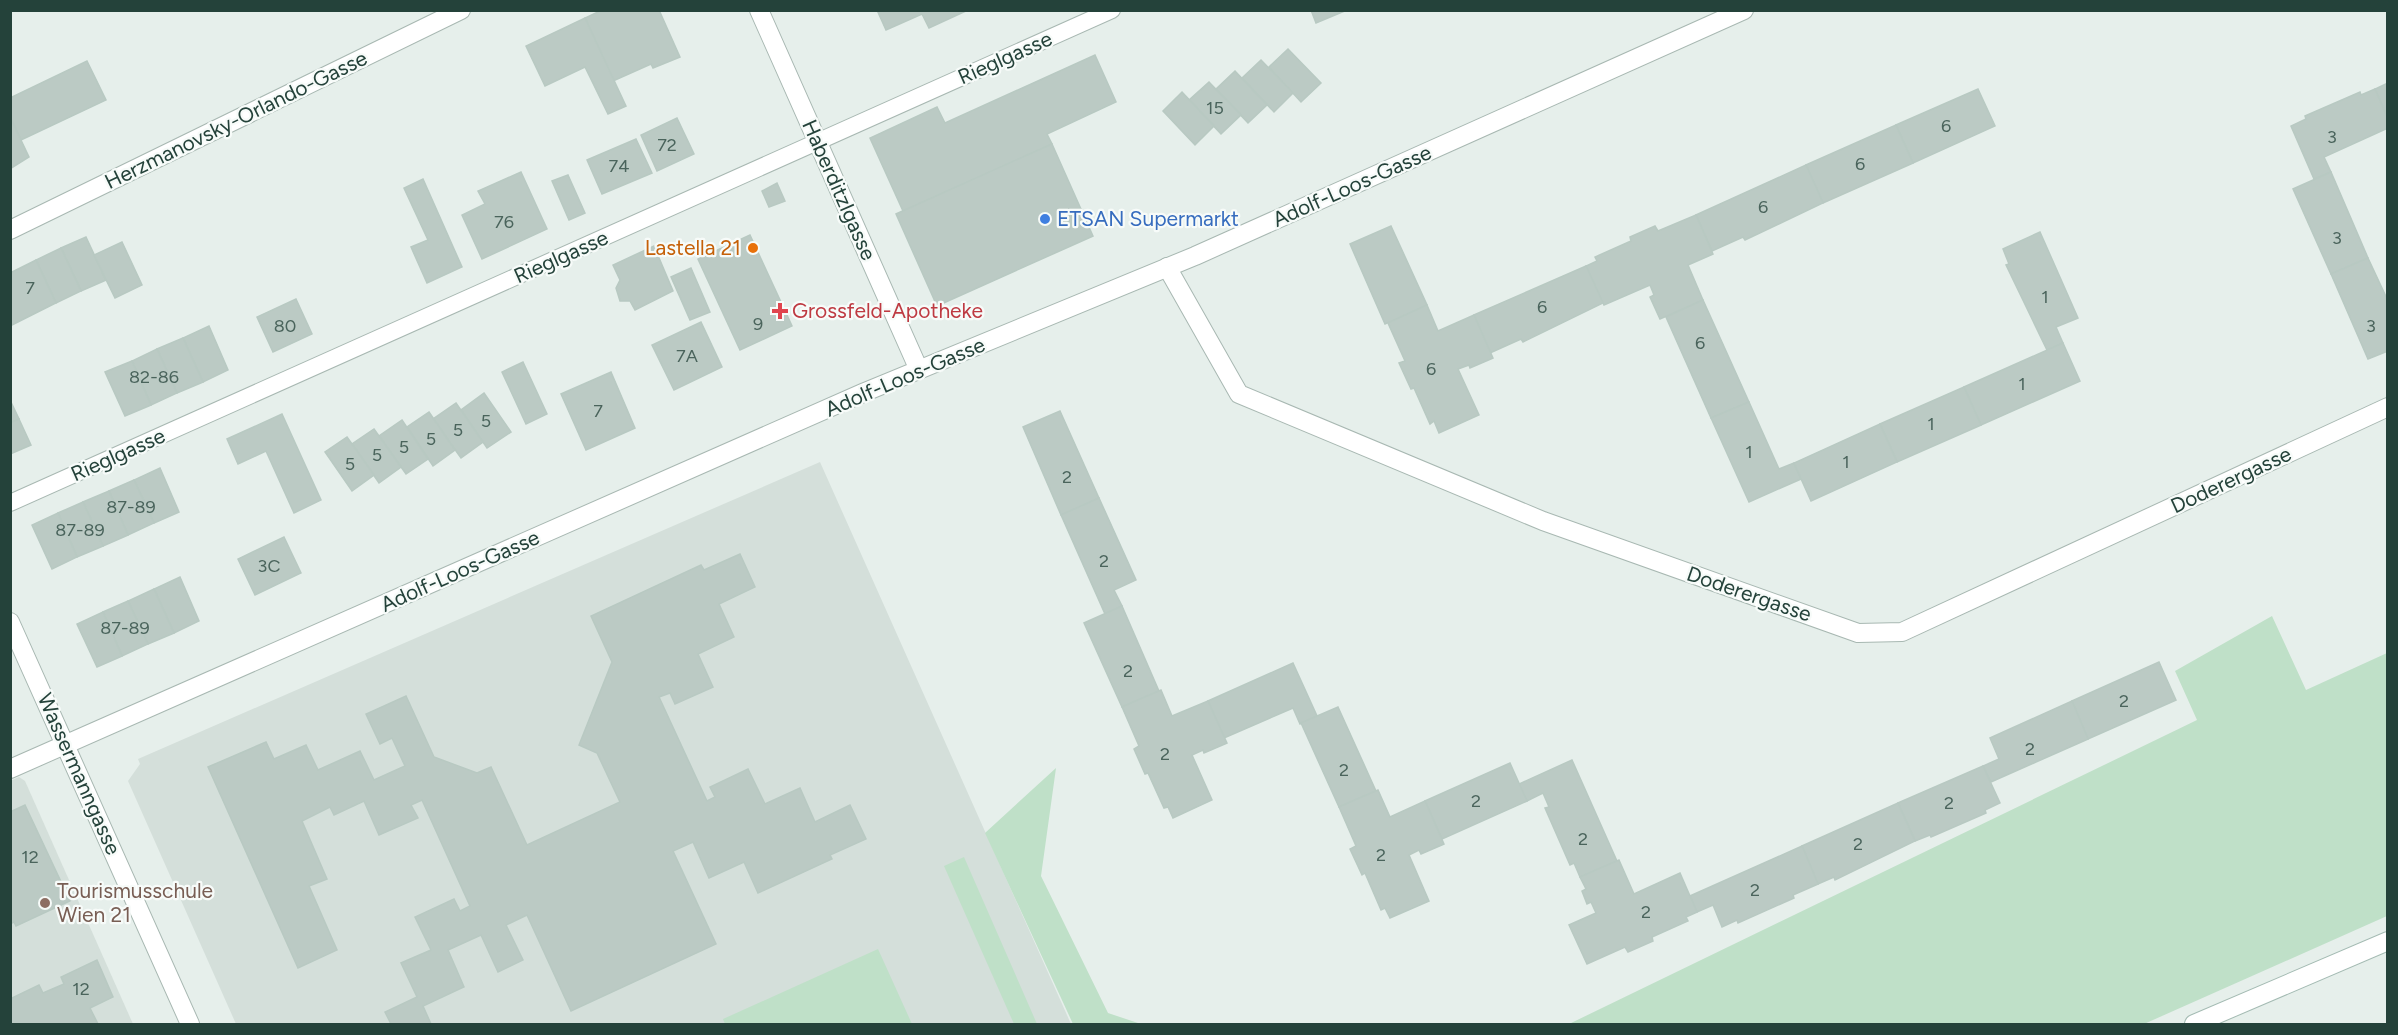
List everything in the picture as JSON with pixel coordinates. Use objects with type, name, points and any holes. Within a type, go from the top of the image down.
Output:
[{"type":"street","name":"Herzmanovsky-Orlando-Gasse","points":[[10,230],[462,10]]},
{"type":"street","name":"Haberditzlgasse","points":[[759,10],[919,370]]},
{"type":"street","name":"Adolf-Loos-Gasse","points":[[10,769],[919,370],[1167,267],[1744,10]]},
{"type":"street","name":"Doderergasse","points":[[1167,267],[1239,394],[1543,521],[1858,633],[1902,632],[2388,407]]},
{"type":"street","name":"Wassermanngasse","points":[[10,622],[189,1024]]},
{"type":"street","points":[[2194,1024],[2388,941]]},
{"type":"lane","name":"Rieglgasse","points":[[10,503],[1112,10]]},
{"type":"shaded area","points":[[820,462],[1071,1024],[236,1024],[128,781],[140,764],[138,759]]},
{"type":"shaded area","name":"Tourismusschule Wien 21","points":[[19,777],[25,781],[133,1024],[11,1024],[10,781]]},
{"type":"green space","points":[[2272,616],[2306,690],[2387,653],[2387,916],[2144,1024],[1569,1024],[2197,720],[2175,671]]},
{"type":"green space","points":[[1056,768],[1041,876],[1108,1013],[1141,1024],[1073,1024],[985,833]]},
{"type":"green space","points":[[964,857],[1037,1024],[1014,1024],[944,866]]},
{"type":"green space","points":[[878,949],[912,1024],[725,1024],[723,1019]]},
{"type":"building","points":[[602,10],[659,10],[680,57],[653,68],[651,64],[613,81],[585,18]]},
{"type":"building","points":[[877,10],[968,10],[929,28],[922,14],[886,30]]},
{"type":"building","points":[[1311,10],[1347,10],[1316,23]]},
{"type":"building","points":[[585,18],[626,106],[608,114],[585,67],[545,86],[526,46]]},
{"type":"building","points":[[1288,49],[1321,83],[1301,102],[1269,67]]},
{"type":"building","points":[[1095,55],[1116,102],[1047,134],[1052,144],[903,211],[870,138],[937,107],[945,123]]},
{"type":"building","points":[[1261,60],[1293,93],[1274,112],[1242,78]]},
{"type":"building","points":[[87,61],[106,100],[21,140],[10,118],[10,98]]},
{"type":"building","points":[[1235,71],[1267,105],[1248,123],[1216,89]]},
{"type":"building","points":[[1209,82],[1241,115],[1221,134],[1189,100]]},
{"type":"building","points":[[2388,83],[2388,119],[2375,89]]},
{"type":"building","points":[[1978,89],[1995,126],[1913,163],[1896,125]]},
{"type":"building","points":[[2375,89],[2388,119],[2388,128],[2324,157],[2331,172],[2314,179],[2291,126],[2306,119],[2305,116],[2360,92],[2361,95]]},
{"type":"building","points":[[1182,92],[1214,126],[1195,145],[1163,111]]},
{"type":"building","points":[[677,118],[694,154],[657,171],[641,135]]},
{"type":"building","points":[[10,119],[29,157],[10,169]]},
{"type":"building","points":[[1896,125],[1913,163],[1823,203],[1806,165]]},
{"type":"building","points":[[636,139],[652,173],[602,194],[587,160]]},
{"type":"building","points":[[1052,144],[1093,236],[937,306],[896,214]]},
{"type":"building","points":[[1806,165],[1823,203],[1745,240],[1743,237],[1712,251],[1696,215]]},
{"type":"building","points":[[521,172],[547,229],[482,259],[462,215],[485,204],[478,191]]},
{"type":"building","points":[[2331,172],[2368,258],[2331,274],[2293,189]]},
{"type":"building","points":[[568,175],[585,213],[569,220],[552,181]]},
{"type":"building","points":[[423,179],[462,267],[427,283],[411,247],[428,240],[404,188]]},
{"type":"building","points":[[777,183],[785,201],[769,207],[762,191]]},
{"type":"building","points":[[1696,215],[1713,254],[1688,265],[1703,300],[1660,319],[1650,297],[1654,295],[1650,285],[1604,305],[1586,266],[1597,261],[1595,257],[1631,241],[1630,237],[1655,226],[1658,231]]},
{"type":"building","points":[[1391,226],[1427,305],[1385,324],[1350,244]]},
{"type":"building","points":[[2040,232],[2078,318],[2056,327],[2063,343],[2047,350],[2006,265],[2009,264],[2003,249]]},
{"type":"building","points":[[750,235],[792,326],[740,350],[698,259]]},
{"type":"building","points":[[86,237],[106,280],[81,291],[61,248]]},
{"type":"building","points":[[122,242],[142,285],[115,298],[94,255]]},
{"type":"building","points":[[654,246],[673,291],[635,310],[630,301],[620,301],[616,288],[620,280],[613,265]]},
{"type":"building","points":[[61,248],[81,291],[56,303],[36,260]]},
{"type":"building","points":[[2368,258],[2388,301],[2388,351],[2368,359],[2331,274]]},
{"type":"building","points":[[36,260],[56,303],[10,326],[10,273]]},
{"type":"building","points":[[1586,266],[1603,303],[1523,342],[1521,339],[1490,353],[1474,315]]},
{"type":"building","points":[[691,268],[710,312],[690,320],[671,277]]},
{"type":"building","points":[[296,299],[312,334],[273,352],[257,317]]},
{"type":"building","points":[[1703,300],[1749,402],[1711,418],[1666,317]]},
{"type":"building","points":[[1427,305],[1438,331],[1474,315],[1493,358],[1470,368],[1469,365],[1458,369],[1479,415],[1439,433],[1434,421],[1430,424],[1414,388],[1411,389],[1399,363],[1405,361],[1388,323]]},
{"type":"building","points":[[701,322],[722,367],[674,390],[652,345]]},
{"type":"building","points":[[209,326],[228,370],[203,382],[183,338]]},
{"type":"building","points":[[183,338],[203,382],[177,393],[157,349]]},
{"type":"building","points":[[2063,343],[2080,381],[1981,425],[1964,387]]},
{"type":"building","points":[[157,349],[177,393],[151,405],[132,361]]},
{"type":"building","points":[[132,361],[151,405],[125,416],[105,372]]},
{"type":"building","points":[[523,362],[547,414],[526,424],[502,372]]},
{"type":"building","points":[[611,372],[635,428],[586,450],[561,394]]},
{"type":"building","points":[[1964,387],[1981,425],[1897,462],[1880,424]]},
{"type":"building","points":[[484,393],[511,432],[487,448],[461,410]]},
{"type":"building","points":[[10,400],[19,419],[10,423]]},
{"type":"building","points":[[1749,402],[1779,469],[1794,463],[1801,479],[1749,502],[1711,418]]},
{"type":"building","points":[[456,403],[483,442],[461,458],[433,419]]},
{"type":"building","points":[[1060,411],[1099,498],[1061,515],[1023,427]]},
{"type":"building","points":[[429,412],[455,450],[433,466],[407,427]]},
{"type":"building","points":[[282,414],[321,500],[294,513],[266,451],[238,464],[227,439]]},
{"type":"building","points":[[19,419],[31,445],[10,454],[10,423]]},
{"type":"building","points":[[402,420],[428,459],[406,474],[379,436]]},
{"type":"building","points":[[1880,424],[1897,462],[1811,501],[1794,463]]},
{"type":"building","points":[[374,429],[401,467],[379,483],[352,444]]},
{"type":"building","points":[[347,437],[374,475],[352,491],[325,452]]},
{"type":"building","points":[[160,468],[179,512],[154,523],[134,480]]},
{"type":"building","points":[[134,480],[154,523],[128,535],[109,491]]},
{"type":"building","points":[[109,491],[128,535],[103,546],[83,502]]},
{"type":"building","points":[[1099,498],[1136,580],[1114,590],[1122,606],[1105,614],[1061,515]]},
{"type":"building","points":[[83,502],[103,546],[77,557],[58,513]]},
{"type":"building","points":[[58,513],[77,557],[52,569],[32,525]]},
{"type":"building","points":[[284,537],[301,573],[255,595],[238,559]]},
{"type":"building","points":[[740,554],[755,587],[719,604],[734,637],[698,654],[713,687],[675,704],[670,693],[659,697],[707,801],[715,797],[710,787],[748,769],[765,804],[800,788],[815,822],[850,805],[866,839],[830,855],[832,859],[758,893],[744,862],[709,878],[693,842],[673,851],[716,944],[571,1011],[527,915],[506,925],[523,960],[498,972],[481,935],[448,950],[464,987],[423,1006],[431,1024],[391,1024],[385,1012],[417,997],[401,963],[431,950],[415,917],[454,899],[460,911],[470,906],[422,800],[411,805],[418,818],[379,835],[364,801],[334,815],[330,807],[302,821],[327,879],[309,886],[337,950],[298,968],[208,767],[266,742],[274,759],[306,745],[318,770],[360,751],[374,780],[405,766],[392,738],[380,744],[366,714],[406,696],[434,757],[477,773],[491,767],[527,845],[620,802],[597,753],[579,745],[612,662],[591,616],[701,565],[704,570]]},
{"type":"building","points":[[180,577],[199,621],[174,633],[154,589]]},
{"type":"building","points":[[154,589],[174,633],[148,644],[128,601]]},
{"type":"building","points":[[128,601],[148,644],[122,656],[103,612]]},
{"type":"building","points":[[1122,606],[1159,691],[1122,707],[1084,623]]},
{"type":"building","points":[[103,612],[122,656],[97,667],[77,624]]},
{"type":"building","points":[[2159,662],[2176,700],[2088,739],[2072,701]]},
{"type":"building","points":[[1293,663],[1317,716],[1300,724],[1293,708],[1224,738],[1208,701]]},
{"type":"building","points":[[1161,690],[1172,716],[1208,701],[1227,743],[1204,753],[1203,750],[1192,755],[1212,800],[1173,818],[1168,807],[1164,808],[1148,773],[1145,774],[1134,749],[1139,746],[1122,707]]},
{"type":"building","points":[[2072,701],[2088,739],[1991,782],[1983,766],[1999,759],[1990,738]]},
{"type":"building","points":[[1338,707],[1376,791],[1339,807],[1301,723]]},
{"type":"building","points":[[1572,760],[1617,861],[1580,877],[1574,863],[1570,865],[1545,808],[1549,807],[1543,793],[1527,801],[1519,784]]},
{"type":"building","points":[[1510,763],[1527,801],[1442,839],[1425,801]]},
{"type":"building","points":[[1983,766],[2000,803],[1985,810],[1986,813],[1931,837],[1930,835],[1915,841],[1898,803]]},
{"type":"building","points":[[1378,790],[1390,817],[1425,801],[1444,844],[1421,854],[1419,850],[1409,855],[1429,901],[1390,918],[1385,908],[1381,910],[1365,873],[1362,875],[1350,849],[1356,846],[1339,807]]},
{"type":"building","points":[[1898,803],[1915,841],[1835,880],[1834,877],[1818,884],[1802,846]]},
{"type":"building","points":[[25,805],[70,901],[16,926],[14,922],[10,924],[10,812]]},
{"type":"building","points":[[1802,846],[1818,884],[1793,895],[1794,898],[1738,923],[1737,920],[1722,927],[1713,905],[1697,912],[1690,896]]},
{"type":"building","points":[[1619,860],[1634,894],[1680,873],[1697,912],[1686,917],[1688,921],[1652,937],[1653,941],[1628,952],[1625,947],[1587,964],[1569,925],[1596,913],[1591,902],[1587,904],[1582,891],[1586,889],[1580,877]]},
{"type":"building","points":[[97,960],[113,997],[90,1008],[98,1024],[10,1024],[10,999],[39,985],[43,993],[64,984],[61,977]]},
{"type":"place","name":"ETSAN Supermarkt","points":[[1045,219]]},
{"type":"place","name":"Lastella 21","points":[[753,248]]},
{"type":"place","name":"Grossfeld-Apotheke","points":[[780,311]]},
{"type":"place","name":"Tourismusschule Wien 21","points":[[45,903]]}]
